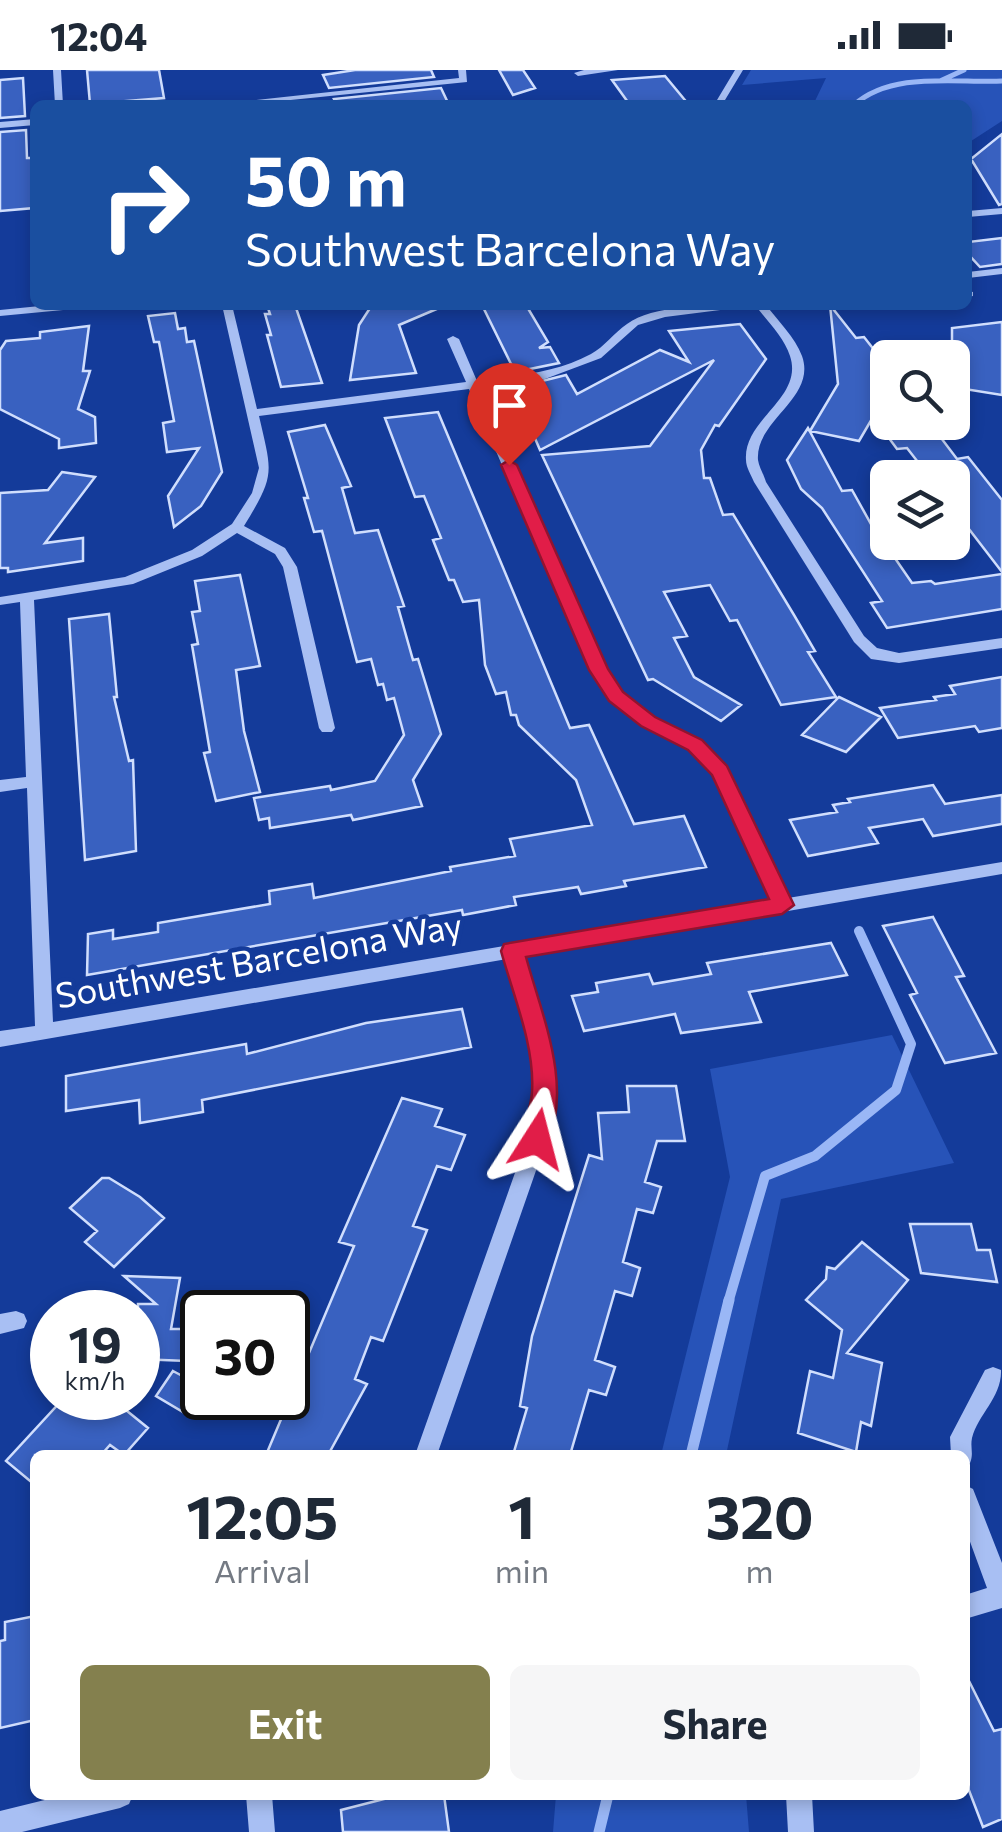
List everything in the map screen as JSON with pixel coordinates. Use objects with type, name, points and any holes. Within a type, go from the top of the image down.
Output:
[{"type":"street","points":[[57,70],[59,100]]},
{"type":"street","points":[[265,100],[464,80],[462,70]]},
{"type":"street","points":[[578,73],[610,70]]},
{"type":"street","points":[[721,100],[738,70]]},
{"type":"street","points":[[0,125],[30,122]]},
{"type":"street","points":[[972,214],[1002,210]]},
{"type":"street","points":[[972,275],[1002,271]]},
{"type":"street","points":[[0,314],[30,310]]},
{"type":"street","points":[[0,602],[128,581],[183,560],[237,527],[258,492],[264,468],[228,310]]},
{"type":"street","points":[[252,413],[475,386],[573,368],[597,356],[634,323],[696,310]]},
{"type":"street","points":[[764,310],[793,350],[799,365],[797,380],[755,443],[752,460],[760,482],[859,640],[876,655],[899,658],[1002,643]]},
{"type":"street","points":[[453,339],[598,670],[616,697],[648,722],[695,745],[720,771],[782,905]]},
{"type":"street","points":[[237,527],[280,551],[290,567],[327,728]]},
{"type":"street","points":[[27,598],[44,1031]]},
{"type":"street","points":[[0,786],[32,782]]},
{"type":"street","name":"Southwest Barcelona Way","points":[[0,1039],[1002,868]]},
{"type":"street","points":[[428,1450],[537,1139],[545,1090],[541,1054],[512,951]]},
{"type":"street","points":[[961,1450],[960,1437],[994,1378]]},
{"type":"street","points":[[970,1511],[1002,1596],[970,1605]]},
{"type":"street","points":[[0,1824],[99,1800]]},
{"type":"street","points":[[259,1800],[262,1832]]},
{"type":"street","points":[[799,1800],[802,1832]]},
{"type":"shaded area","points":[[751,70],[1002,70],[1002,121],[972,140],[972,100],[815,100],[826,78],[742,85]]},
{"type":"shaded area","points":[[892,1035],[954,1163],[781,1199],[727,1450],[662,1450],[730,1177],[710,1069]]},
{"type":"shaded area","points":[[556,1800],[746,1800],[749,1832],[553,1832]]},
{"type":"building","points":[[87,70],[159,70],[164,98],[90,100]]},
{"type":"building","points":[[355,70],[431,70],[434,77],[329,88],[323,75]]},
{"type":"building","points":[[499,70],[523,70],[535,88],[513,95]]},
{"type":"building","points":[[665,76],[685,100],[626,100],[612,80]]},
{"type":"building","points":[[23,78],[25,116],[0,118],[0,80]]},
{"type":"building","points":[[441,88],[447,100],[334,100]]},
{"type":"building","points":[[26,130],[30,208],[0,211],[0,132]]},
{"type":"building","points":[[1002,134],[1002,204],[999,205],[972,158]]},
{"type":"building","points":[[1002,238],[1002,264],[980,267],[972,258],[972,242]]},
{"type":"building","points":[[269,310],[297,310],[322,383],[281,387],[267,335],[271,335],[265,314],[270,314]]},
{"type":"building","points":[[369,310],[434,310],[399,325],[416,373],[350,380],[359,325]]},
{"type":"building","points":[[484,310],[529,310],[548,342],[539,348],[550,347],[559,363],[515,372]]},
{"type":"building","points":[[831,310],[834,310],[856,338],[864,337],[870,345],[870,422],[859,441],[810,431],[838,384]]},
{"type":"building","points":[[175,313],[178,329],[185,328],[187,342],[194,341],[222,472],[201,506],[174,527],[168,496],[199,448],[167,452],[163,423],[174,421],[159,342],[154,342],[148,316]]},
{"type":"building","points":[[1002,322],[1002,395],[970,390],[970,340],[952,340],[952,328]]},
{"type":"building","points":[[740,324],[766,359],[719,426],[715,425],[701,450],[704,478],[710,478],[723,515],[733,514],[794,615],[815,651],[808,652],[836,697],[781,705],[737,620],[730,621],[710,585],[664,592],[687,636],[674,638],[694,677],[741,705],[721,721],[653,679],[648,680],[542,455],[650,446],[714,360],[540,450],[518,399],[528,398],[522,386],[566,375],[577,394],[660,350],[689,362],[669,331]]},
{"type":"building","points":[[89,326],[83,371],[90,371],[78,409],[95,417],[96,443],[59,448],[59,439],[0,409],[0,350],[6,341],[40,338],[40,332]]},
{"type":"building","points":[[438,412],[570,728],[589,725],[634,824],[684,816],[706,867],[624,881],[626,886],[581,894],[578,887],[514,897],[516,905],[463,915],[462,910],[87,975],[88,934],[113,930],[113,939],[158,932],[158,923],[270,904],[269,891],[312,884],[314,898],[451,871],[450,867],[515,856],[510,839],[592,825],[576,780],[519,725],[516,715],[511,715],[506,692],[496,694],[485,665],[479,600],[463,602],[454,580],[449,580],[433,540],[441,538],[424,496],[415,497],[385,418]]},
{"type":"building","points":[[325,425],[351,486],[342,488],[355,533],[378,530],[404,606],[398,607],[413,660],[418,659],[441,734],[413,780],[422,806],[353,820],[351,815],[270,828],[269,818],[259,820],[254,798],[375,781],[404,735],[394,698],[387,700],[383,684],[378,685],[371,659],[357,662],[322,531],[314,532],[304,498],[308,498],[288,432]]},
{"type":"building","points":[[808,428],[842,491],[852,490],[870,522],[870,560],[896,560],[912,583],[935,584],[1002,574],[1002,609],[887,628],[871,603],[882,601],[822,508],[801,489],[787,460]]},
{"type":"building","points":[[890,440],[943,440],[957,459],[968,457],[1002,500],[1002,572],[970,530],[970,460],[916,460],[907,448],[897,449]]},
{"type":"building","points":[[62,472],[95,477],[45,543],[83,538],[83,561],[8,572],[8,568],[0,568],[0,493],[48,490]]},
{"type":"building","points":[[240,575],[260,666],[236,670],[244,731],[260,792],[216,801],[204,753],[210,752],[192,645],[198,644],[192,612],[200,611],[195,581]]},
{"type":"building","points":[[109,614],[114,697],[129,761],[133,760],[136,851],[85,860],[69,619]]},
{"type":"building","points":[[1002,677],[1002,728],[979,732],[975,726],[898,738],[880,708],[936,700],[934,697],[955,694],[950,686]]},
{"type":"building","points":[[839,697],[881,717],[846,752],[802,735]]},
{"type":"building","points":[[933,785],[945,804],[1002,795],[1002,824],[933,836],[923,819],[869,828],[878,843],[808,856],[790,820],[837,812],[833,805],[850,802],[848,799]]},
{"type":"building","points":[[933,917],[964,976],[956,977],[996,1053],[945,1063],[910,995],[917,993],[883,926]]},
{"type":"building","points":[[831,943],[847,975],[749,992],[761,1022],[681,1033],[675,1014],[584,1031],[572,996],[598,992],[596,983],[649,974],[653,984],[711,974],[707,963]]},
{"type":"building","points":[[462,1009],[471,1047],[202,1100],[203,1112],[140,1123],[139,1100],[66,1111],[66,1076],[246,1044],[247,1054],[366,1023]]},
{"type":"building","points":[[627,1086],[676,1086],[685,1141],[657,1141],[645,1182],[661,1187],[653,1213],[637,1209],[623,1262],[640,1268],[632,1296],[615,1291],[595,1360],[615,1367],[606,1395],[589,1390],[571,1450],[514,1450],[527,1408],[520,1406],[532,1336],[589,1155],[602,1159],[598,1113],[629,1112]]},
{"type":"building","points":[[402,1098],[442,1109],[435,1126],[465,1135],[451,1170],[437,1166],[413,1226],[427,1230],[383,1341],[371,1337],[355,1379],[367,1384],[331,1450],[268,1450],[281,1420],[310,1420],[310,1350],[354,1246],[339,1242]]},
{"type":"building","points":[[102,1178],[109,1178],[140,1197],[164,1218],[114,1267],[85,1242],[97,1231],[70,1208]]},
{"type":"building","points":[[910,1224],[971,1224],[977,1250],[990,1250],[997,1282],[921,1273]]},
{"type":"building","points":[[862,1242],[908,1280],[847,1353],[882,1363],[871,1426],[861,1422],[856,1450],[798,1433],[810,1371],[833,1378],[842,1330],[806,1300],[826,1279],[827,1267],[835,1269]]},
{"type":"building","points":[[124,1276],[180,1278],[171,1329],[180,1329],[180,1361],[160,1360],[160,1290],[140,1290]]},
{"type":"building","points":[[173,1371],[180,1375],[180,1410],[160,1398],[160,1390]]},
{"type":"building","points":[[44,1420],[138,1420],[148,1428],[128,1450],[110,1445],[106,1450],[30,1450],[30,1481],[6,1461]]},
{"type":"building","points":[[30,1617],[30,1721],[0,1728],[0,1641],[5,1640],[5,1622]]},
{"type":"building","points":[[970,1683],[994,1731],[1002,1729],[1002,1819],[983,1827],[970,1793]]},
{"type":"building","points":[[380,1800],[445,1800],[449,1832],[343,1832],[341,1810]]},
{"type":"waterway","points":[[940,81],[964,70]]},
{"type":"waterway","points":[[861,100],[887,87],[940,81]]},
{"type":"waterway","points":[[940,81],[1002,81]]},
{"type":"waterway","points":[[728,1303],[765,1176],[815,1156],[896,1090],[911,1044],[859,931]]},
{"type":"waterway","points":[[692,1450],[729,1300]]},
{"type":"waterway","points":[[599,1832],[607,1800]]},
{"type":"route","points":[[509,465],[598,670],[616,697],[648,722],[695,745],[720,771],[782,905],[512,951],[541,1054],[545,1090],[537,1139]]}]
